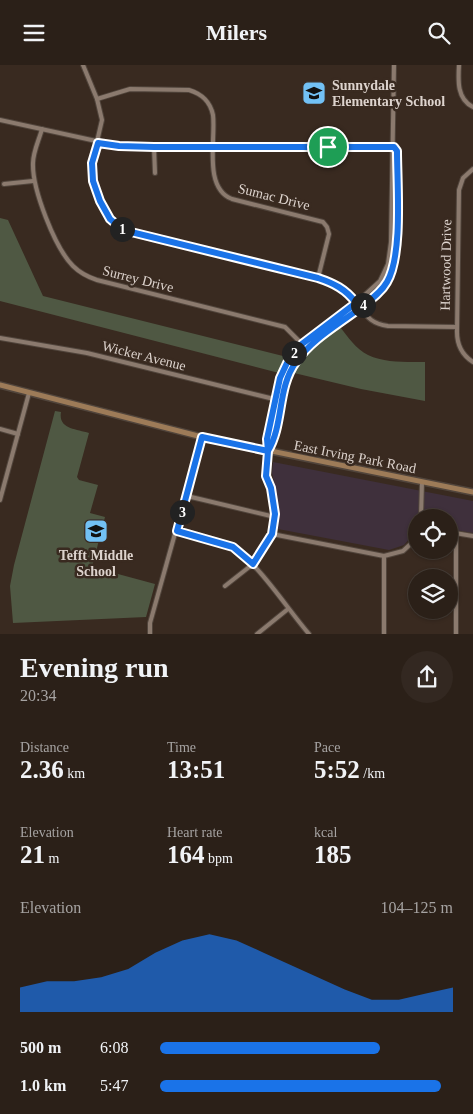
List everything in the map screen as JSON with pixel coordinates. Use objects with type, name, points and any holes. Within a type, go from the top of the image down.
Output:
[{"type":"main road","name":"East Irving Park Road","points":[[0,385],[202,437],[473,492]]},
{"type":"street","points":[[83,65],[98,99],[102,120],[92,163],[93,181],[100,201],[110,219],[123,230],[331,282],[342,289],[368,319],[382,325],[457,327]]},
{"type":"street","points":[[225,586],[253,564],[272,534],[275,517],[271,488],[266,476],[267,439],[280,378],[284,369],[302,344],[356,303],[380,281],[389,260],[391,241],[391,151],[394,147],[394,65]]},
{"type":"street","points":[[459,65],[458,81],[461,94],[465,102],[473,107]]},
{"type":"street","name":"Sumac Drive","points":[[98,99],[130,89],[181,89],[198,93],[206,99],[211,106],[214,121],[214,179],[218,189],[232,199],[317,220],[326,225],[329,234],[318,278]]},
{"type":"street","points":[[0,120],[98,143],[119,146],[394,147]]},
{"type":"street","name":"Surrey Drive","points":[[42,129],[33,161],[33,181],[39,203],[64,255],[74,266],[97,280],[285,327],[307,349]]},
{"type":"street","points":[[154,147],[154,173]]},
{"type":"street","points":[[268,451],[274,440],[291,370],[307,349],[360,308],[385,285],[390,277],[397,250],[397,151],[394,147]]},
{"type":"street","name":"Hartwood Drive","points":[[473,169],[463,178],[458,190],[457,327],[460,347],[473,362]]},
{"type":"street","points":[[4,184],[33,181]]},
{"type":"street","name":"Wicker Avenue","points":[[0,338],[87,353],[282,401]]},
{"type":"street","points":[[0,500],[29,393]]},
{"type":"street","points":[[0,429],[18,434]]},
{"type":"street","points":[[150,634],[150,623],[202,437]]},
{"type":"street","points":[[421,509],[422,482]]},
{"type":"street","points":[[186,496],[275,517]]},
{"type":"street","points":[[177,531],[233,547],[253,564],[309,634]]},
{"type":"street","points":[[458,533],[473,536]]},
{"type":"street","points":[[272,534],[384,556],[404,551],[408,547]]},
{"type":"street","points":[[384,556],[384,634]]},
{"type":"street","points":[[456,559],[456,634]]},
{"type":"street","points":[[257,634],[288,609]]},
{"type":"shaded area","points":[[273,462],[473,501],[473,533],[458,530],[458,509],[408,509],[408,540],[404,545],[389,550],[278,529],[278,499],[272,473]]},
{"type":"green space","points":[[0,218],[8,220],[43,296],[287,357],[279,373],[0,301]]},
{"type":"green space","points":[[340,327],[356,346],[375,358],[388,361],[425,362],[425,401],[361,389],[294,373],[308,353]]},
{"type":"green space","points":[[55,411],[61,412],[62,422],[65,425],[89,433],[77,477],[79,480],[98,485],[90,513],[105,517],[92,567],[155,584],[146,617],[13,623],[10,586],[14,565]]},
{"type":"place","name":"Sunnydale Elementary School","points":[[314,93]]},
{"type":"place","name":"Tefft Middle School","points":[[96,531]]},
{"type":"route","points":[[328,147],[154,147],[98,143],[92,163],[93,181],[100,201],[110,219],[123,230],[331,282],[342,289],[356,303],[302,344],[294,352],[280,378],[267,439],[268,451],[266,476],[271,488],[275,514],[272,534],[253,564],[233,547],[177,531],[202,437],[268,451],[274,440],[285,387],[295,362],[312,344],[382,289],[390,277],[397,250],[397,151],[394,147],[328,147]]}]
